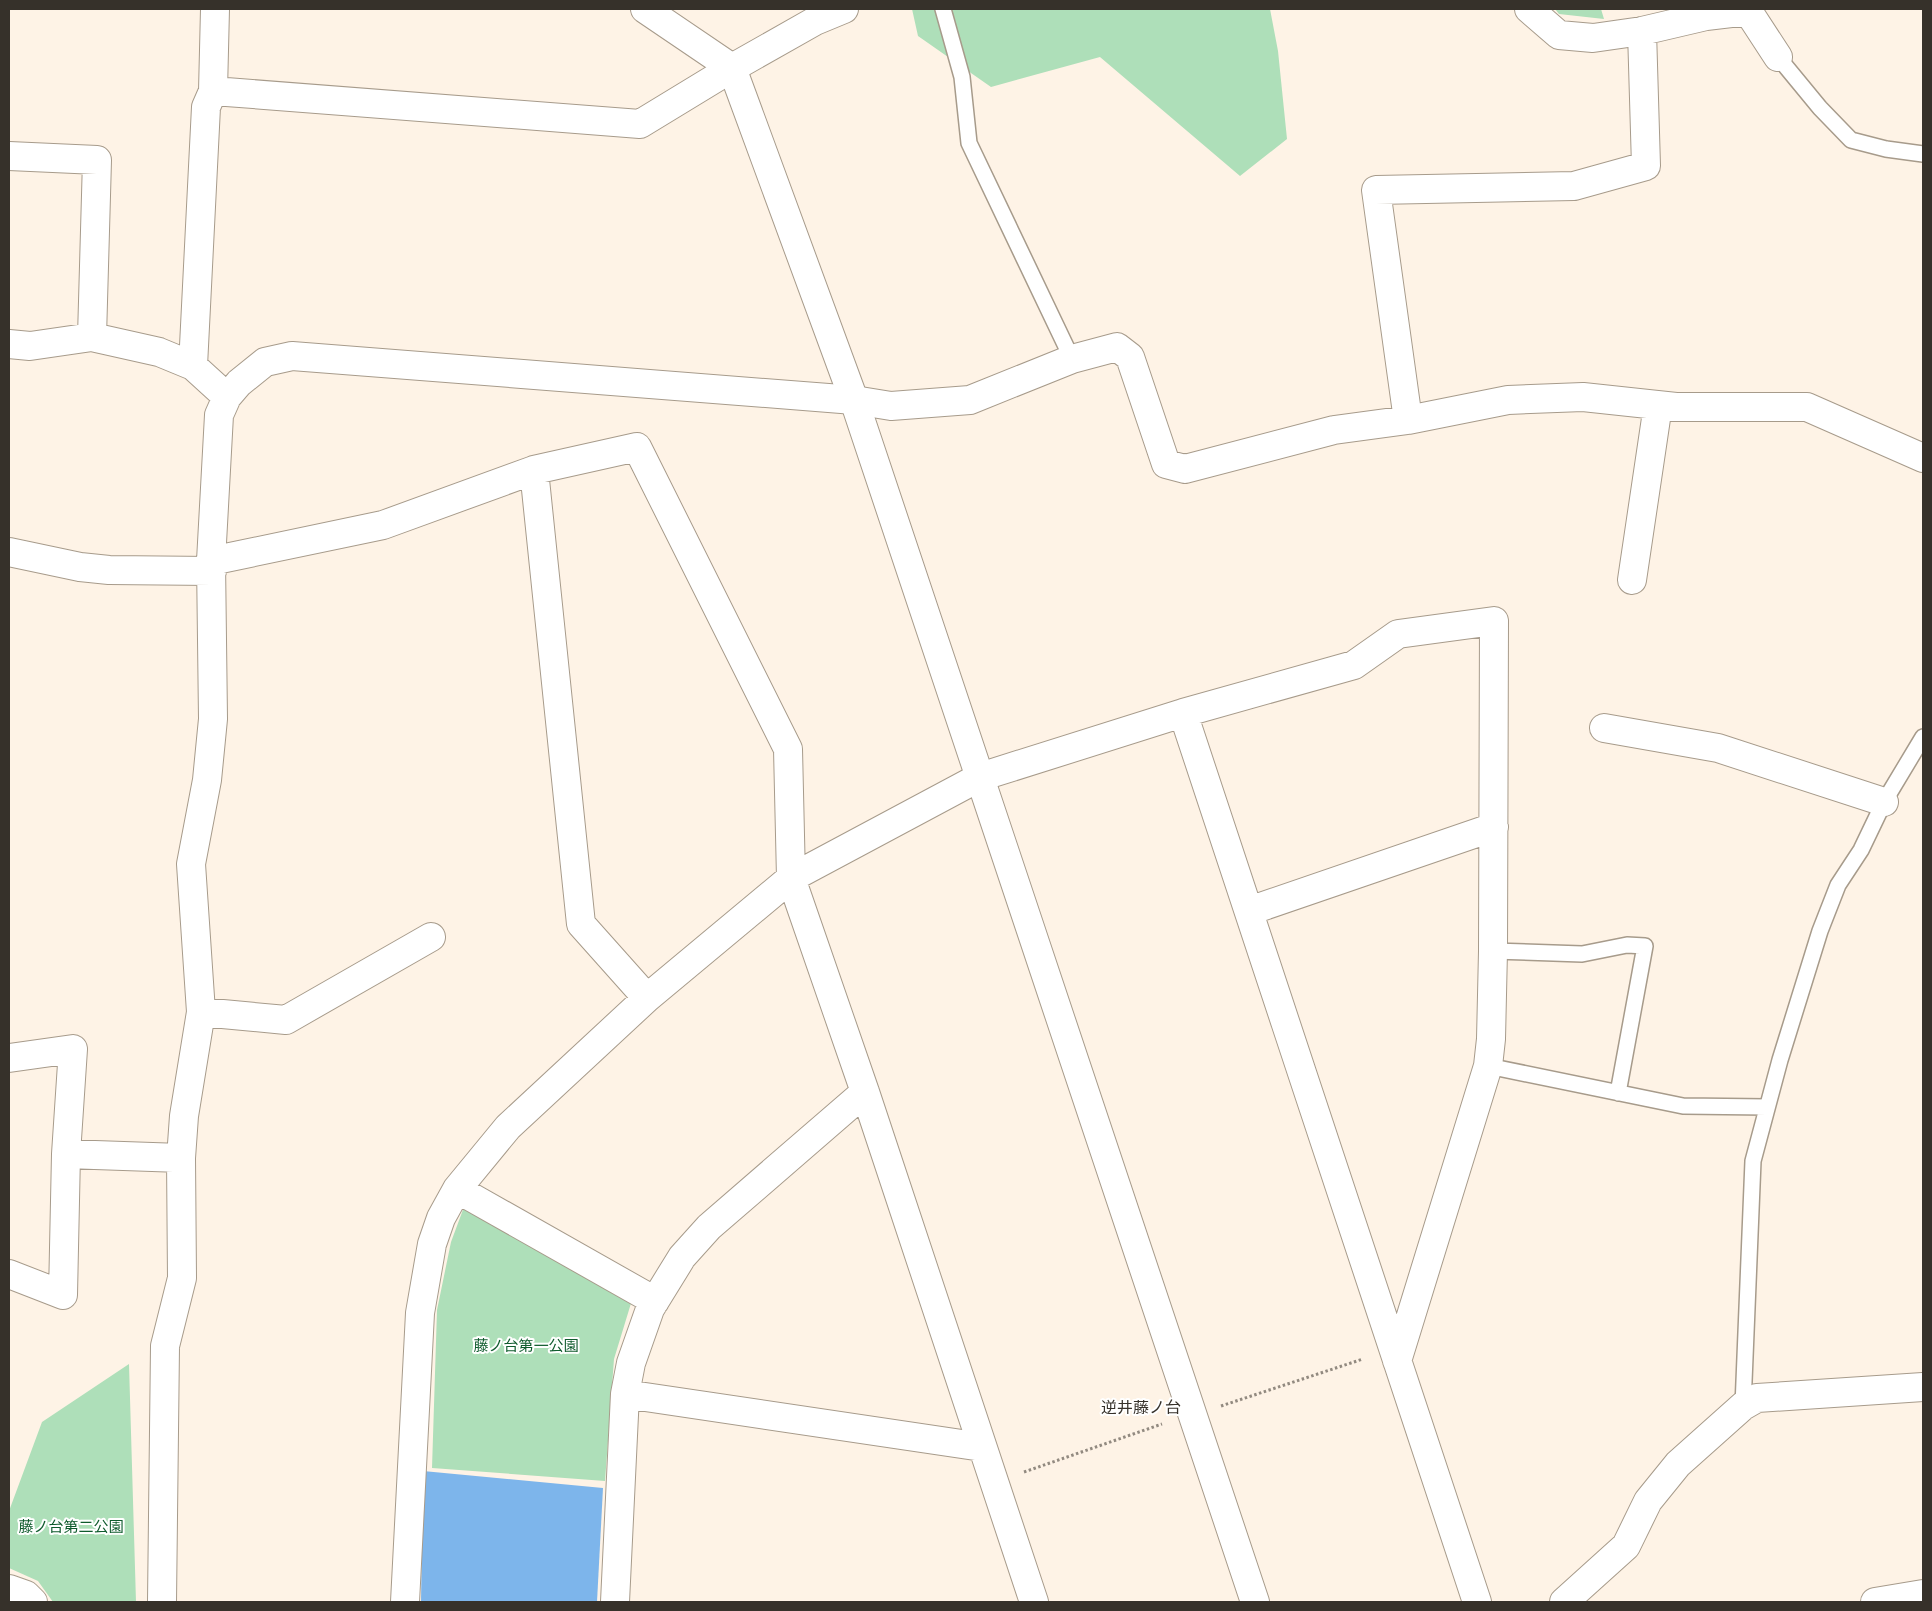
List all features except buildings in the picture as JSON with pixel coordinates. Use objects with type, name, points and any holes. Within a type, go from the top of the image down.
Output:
[{"type":"street","points":[[193,366],[206,107],[213,91],[215,9]]},
{"type":"street","points":[[645,9],[732,68],[854,400],[1255,1602]]},
{"type":"street","points":[[213,91],[640,124],[732,68],[815,21],[844,9]]},
{"type":"street","points":[[1529,9],[1559,35],[1593,38],[1642,31],[1706,16],[1748,10],[1778,57]]},
{"type":"street","points":[[1408,420],[1376,190],[1574,186],[1646,166],[1642,31]]},
{"type":"street","points":[[9,156],[97,160],[92,337]]},
{"type":"street","points":[[9,344],[30,346],[92,337],[159,352],[193,366],[228,397]]},
{"type":"street","points":[[162,1602],[165,1346],[182,1278],[181,1158],[184,1116],[201,1012],[192,864],[207,780],[213,719],[212,566],[220,415],[228,397],[239,383],[265,362],[292,356],[854,400],[891,406],[970,400],[1072,359],[1117,347],[1130,357],[1166,464],[1185,469],[1334,430],[1408,420],[1508,400],[1583,397],[1676,407],[1807,407],[1923,458]]},
{"type":"street","points":[[1632,580],[1658,405]]},
{"type":"street","points":[[9,552],[80,567],[109,570],[212,566],[383,525],[534,470],[636,447],[788,749],[791,878],[865,1092],[1034,1602]]},
{"type":"street","points":[[534,470],[581,924],[647,998]]},
{"type":"street","points":[[405,1602],[420,1313],[432,1244],[441,1218],[457,1189],[508,1127],[647,998],[791,878],[980,777],[1183,713],[1354,665],[1398,634],[1494,621],[1493,951],[1491,1039],[1488,1066],[1395,1355]]},
{"type":"street","points":[[1183,713],[1477,1602]]},
{"type":"street","points":[[1604,728],[1718,748],[1884,802]]},
{"type":"street","points":[[1249,911],[1494,827]]},
{"type":"street","points":[[201,1012],[286,1020],[431,937]]},
{"type":"street","points":[[9,1058],[73,1049],[66,1154],[63,1294],[9,1274]]},
{"type":"street","points":[[615,1602],[625,1394],[631,1363],[655,1301],[682,1257],[709,1227],[865,1092]]},
{"type":"street","points":[[66,1154],[181,1158]]},
{"type":"street","points":[[457,1189],[655,1301]]},
{"type":"street","points":[[1564,1602],[1626,1546],[1648,1501],[1678,1464],[1743,1406],[1757,1398],[1923,1387]]},
{"type":"street","points":[[625,1394],[982,1447]]},
{"type":"street","points":[[9,1589],[26,1595],[33,1602]]},
{"type":"street","points":[[1876,1602],[1923,1594]]},
{"type":"lane","points":[[943,9],[962,77],[969,143],[1072,359]]},
{"type":"lane","points":[[1778,57],[1820,108],[1851,140],[1886,149],[1923,154]]},
{"type":"lane","points":[[1743,1406],[1753,1160],[1767,1107],[1820,931],[1834,894],[1861,850],[1884,802],[1923,737]]},
{"type":"lane","points":[[1493,951],[1582,954],[1627,945],[1645,946],[1618,1093]]},
{"type":"lane","points":[[1488,1066],[1683,1106],[1767,1107]]},
{"type":"path","points":[[1214,1408],[1395,1355]]},
{"type":"path","points":[[994,1482],[1170,1421]]},
{"type":"green space","points":[[912,9],[1270,9],[1278,51],[1287,139],[1240,176],[1100,57],[991,87],[918,36]]},
{"type":"green space","points":[[1555,9],[1601,9],[1604,19],[1559,14]]},
{"type":"green space","name":"藤ノ台第一公園","points":[[464,1207],[632,1300],[614,1359],[605,1481],[432,1468],[437,1310],[451,1242]]},
{"type":"green space","name":"藤ノ台第二公園","points":[[129,1364],[136,1602],[53,1602],[38,1581],[9,1568],[9,1511],[42,1422]]},
{"type":"water","points":[[423,1471],[603,1488],[597,1602],[421,1602]]},
{"type":"district","name":"逆井藤ノ台","points":[[1141,1407]]}]
